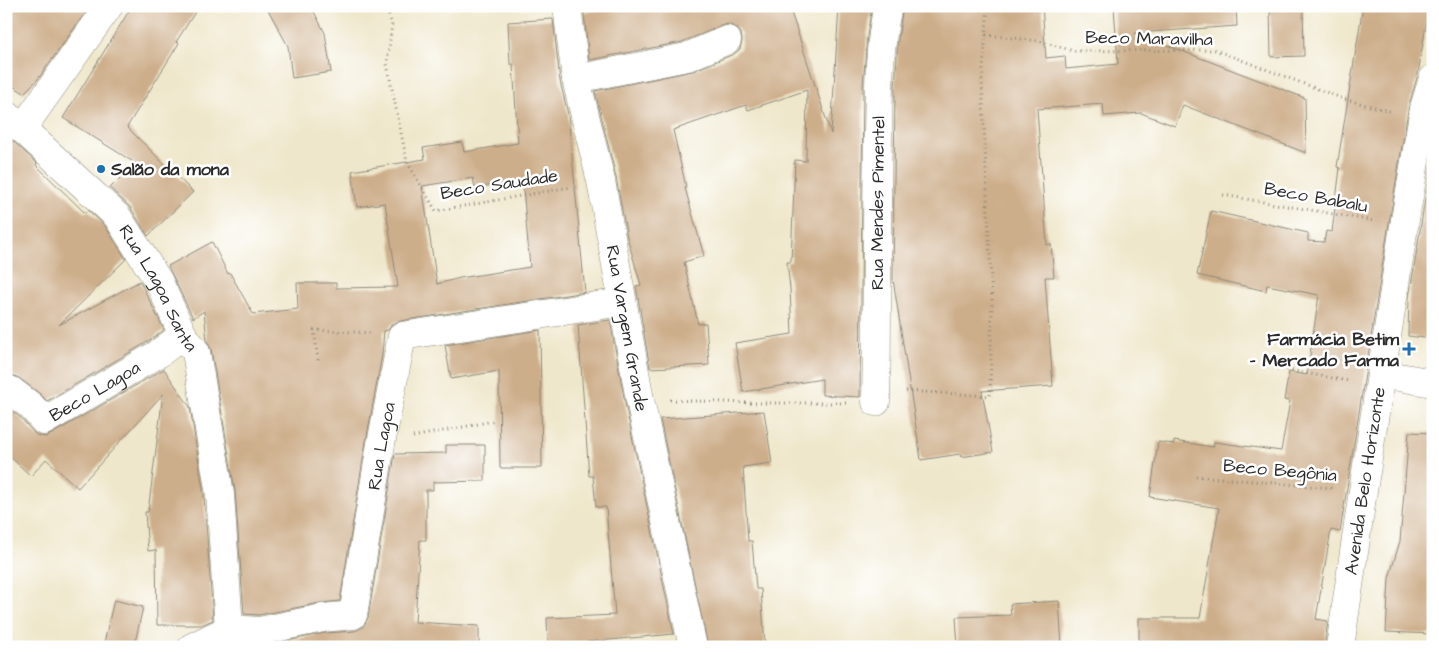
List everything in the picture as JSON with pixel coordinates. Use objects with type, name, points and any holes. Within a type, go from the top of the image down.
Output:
[{"type":"street","points":[[14,122],[108,6]]},
{"type":"street","name":"Rua Vargem Grande","points":[[567,6],[576,79],[601,182],[658,491],[693,647]]},
{"type":"street","name":"Rua Mendes Pimentel","points":[[876,402],[878,138],[882,29],[888,6]]},
{"type":"street","points":[[576,79],[687,57],[727,40]]},
{"type":"street","name":"Avenida Belo Horizonte","points":[[1340,647],[1404,226],[1423,119],[1433,79]]},
{"type":"street","name":"Rua Lagoa Santa","points":[[14,122],[117,216],[159,282],[184,335],[196,352],[220,494],[229,629]]},
{"type":"street","points":[[402,336],[622,302]]},
{"type":"street","name":"Beco Lagoa","points":[[10,390],[31,406],[44,421],[158,354],[184,335]]},
{"type":"street","name":"Rua Lagoa","points":[[192,647],[229,629],[260,631],[323,618],[353,615],[380,444],[402,336]]},
{"type":"street","points":[[1381,380],[1433,383]]},
{"type":"path","name":"Beco Saudade","points":[[384,6],[392,24],[387,64],[408,162],[436,211],[601,182]]},
{"type":"path","name":"Beco Maravilha","points":[[986,35],[1039,41],[1074,50],[1216,50],[1344,99],[1423,119]]},
{"type":"path","name":"Beco Babalu","points":[[1223,195],[1404,226]]},
{"type":"path","points":[[318,360],[314,330],[352,331],[402,336]]},
{"type":"path","points":[[1277,368],[1381,380]]},
{"type":"path","points":[[380,444],[493,421]]},
{"type":"path","name":"Beco Begônia","points":[[1196,476],[1363,491]]},
{"type":"building","points":[[6,6],[90,6],[38,79],[24,93],[6,82]]},
{"type":"building","points":[[132,6],[199,6],[176,42],[179,43],[127,127],[193,192],[148,236],[130,207],[110,188],[135,163],[63,118]]},
{"type":"building","points":[[266,6],[311,6],[325,33],[331,72],[292,78],[288,46]]},
{"type":"building","points":[[609,6],[789,6],[831,134],[839,6],[872,6],[867,36],[863,86],[860,397],[822,395],[822,379],[743,392],[735,343],[792,334],[787,262],[791,262],[795,160],[806,161],[807,90],[748,110],[746,105],[673,130],[685,188],[704,256],[684,262],[698,324],[706,323],[709,365],[650,368],[636,286],[641,285],[627,237],[616,177],[595,91],[693,71],[734,54],[740,49],[742,41],[741,33],[737,28],[728,24],[682,42],[589,60],[584,13]]},
{"type":"building","points":[[903,6],[1042,6],[1046,58],[1065,56],[1066,69],[1118,64],[1114,6],[1236,6],[1237,26],[1135,33],[1305,98],[1306,153],[1183,105],[1175,126],[1141,113],[1104,116],[1103,104],[1037,109],[1047,245],[1051,244],[1054,277],[1045,277],[1053,386],[982,391],[993,452],[961,457],[960,454],[921,460],[893,279],[895,87],[898,40]]},
{"type":"building","points":[[1270,6],[1303,6],[1304,56],[1271,57]]},
{"type":"building","points":[[1363,6],[1429,6],[1418,74],[1409,105],[1389,223],[1340,532],[1331,530],[1316,619],[1328,621],[1324,647],[1139,647],[1139,618],[1200,618],[1219,508],[1150,497],[1158,442],[1174,444],[1174,441],[1213,447],[1214,442],[1281,451],[1290,401],[1284,400],[1289,372],[1307,375],[1319,295],[1267,285],[1266,291],[1197,275],[1211,211],[1308,233],[1308,241],[1324,242],[1326,231],[1332,232],[1340,168],[1337,167]]},
{"type":"building","points":[[553,19],[560,81],[568,114],[585,292],[400,321],[392,324],[388,330],[384,331],[382,355],[340,601],[259,615],[244,614],[235,491],[211,349],[207,341],[204,311],[193,318],[168,266],[212,242],[228,274],[230,273],[253,314],[298,309],[297,283],[336,283],[336,288],[398,287],[385,203],[357,207],[352,171],[425,159],[423,148],[462,142],[464,152],[518,143],[513,64],[510,64],[508,22]],"holes":[[[473,178],[475,188],[517,181],[517,187],[523,187],[530,267],[460,278],[437,284],[422,186]]]},
{"type":"building","points":[[6,135],[37,163],[36,165],[85,213],[88,210],[105,226],[126,259],[59,325],[140,281],[164,330],[149,341],[47,401],[19,378],[6,375]]},
{"type":"building","points":[[1431,163],[1433,163],[1433,339],[1408,336],[1409,298]]},
{"type":"building","points":[[610,320],[625,403],[674,634],[587,642],[587,647],[548,647],[547,618],[615,615],[606,507],[596,507],[593,476],[589,476],[578,325]]},
{"type":"building","points":[[540,330],[542,468],[500,468],[499,371],[451,379],[445,345]]},
{"type":"building","points":[[164,369],[190,407],[204,496],[213,620],[201,625],[157,625],[156,550],[148,551],[145,512],[148,512],[163,394],[78,488],[46,459],[31,476],[6,453],[6,407],[20,417],[38,436],[46,437]]},
{"type":"building","points":[[764,411],[772,463],[743,467],[748,541],[752,541],[756,589],[761,589],[765,647],[708,647],[660,419]]},
{"type":"building","points":[[1409,432],[1433,433],[1433,634],[1386,632],[1389,578],[1400,541]]},
{"type":"building","points":[[446,445],[485,445],[485,481],[433,482],[433,490],[426,490],[426,540],[420,540],[415,622],[479,626],[479,647],[228,647],[232,645],[263,646],[325,633],[355,631],[363,627],[368,618],[395,454],[446,453]]},
{"type":"building","points":[[114,600],[143,607],[134,647],[103,647]]},
{"type":"building","points":[[1059,601],[1062,647],[958,647],[956,617],[1011,615],[1010,604]]},
{"type":"place","name":"Salão da mona","points":[[101,169]]},
{"type":"place","name":"Farmácia Betim - Mercado Farma","points":[[1409,349]]}]
